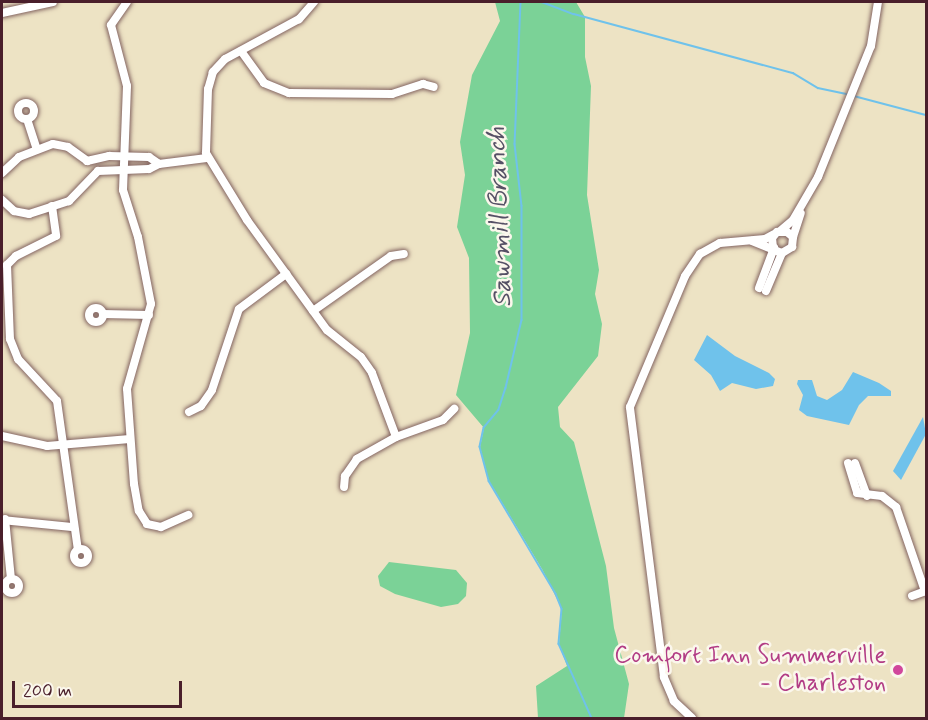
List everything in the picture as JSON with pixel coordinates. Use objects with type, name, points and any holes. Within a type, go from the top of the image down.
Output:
[{"type":"street","points":[[2,13],[53,2]]},
{"type":"street","points":[[127,2],[111,24],[127,86],[123,190],[143,257],[149,315],[129,375],[126,401],[134,484],[143,520],[161,527],[188,515]]},
{"type":"street","points":[[314,2],[298,19],[219,64],[210,80],[205,137],[207,158],[313,311],[332,335],[367,363],[396,437]]},
{"type":"street","points":[[804,203],[777,232],[762,289],[782,253],[792,247],[804,203],[818,177],[871,46],[878,2]]},
{"type":"street","points":[[241,51],[264,83],[289,93],[392,94],[423,84],[434,87]]},
{"type":"street","points":[[27,119],[37,149]]},
{"type":"street","points":[[2,172],[19,157],[37,149],[60,144],[87,161],[149,157],[159,164]]},
{"type":"street","points":[[2,200],[21,214],[52,206],[75,196],[93,174],[149,169],[159,164],[207,158]]},
{"type":"street","points":[[52,206],[56,236],[16,256],[7,265],[9,339],[18,359],[53,394],[60,411],[72,527],[78,550]]},
{"type":"street","points":[[692,718],[674,701],[664,677],[630,407],[692,264],[709,247],[777,232],[793,237]]},
{"type":"street","points":[[744,240],[773,247],[782,253]]},
{"type":"street","points":[[313,311],[391,256],[404,254]]},
{"type":"street","points":[[189,412],[201,406],[212,390],[239,309],[286,274]]},
{"type":"street","points":[[103,314],[149,315]]},
{"type":"street","points":[[344,487],[345,476],[357,459],[396,437],[443,420],[454,409]]},
{"type":"street","points":[[2,436],[63,446],[130,439]]},
{"type":"street","points":[[851,463],[854,490],[867,496],[882,496],[896,507],[926,591],[912,596]]},
{"type":"street","points":[[11,579],[3,519],[72,527]]},
{"type":"green space","points":[[495,2],[576,2],[585,17],[585,57],[591,86],[587,195],[599,270],[595,294],[602,324],[598,356],[558,407],[560,427],[574,442],[606,566],[614,628],[629,684],[624,718],[538,718],[536,686],[567,666],[559,644],[562,609],[542,569],[489,481],[480,447],[484,428],[456,395],[470,333],[469,258],[457,227],[465,175],[460,142],[472,75],[500,21]]},
{"type":"green space","points":[[389,562],[456,570],[467,583],[466,596],[458,604],[441,607],[395,594],[380,586],[378,576]]},
{"type":"water","points":[[707,335],[735,356],[769,373],[775,379],[773,386],[756,389],[732,383],[720,391],[711,375],[694,360]]},
{"type":"water","points":[[853,372],[879,383],[891,391],[891,396],[868,396],[859,405],[849,425],[807,416],[799,410],[803,395],[797,384],[798,380],[812,380],[817,396],[827,400],[842,390]]},
{"type":"water","points":[[923,417],[926,434],[901,480],[893,471]]},
{"type":"waterway","name":"Sawmill Branch","points":[[521,2],[515,144],[522,206],[522,320],[499,410],[484,428],[480,447],[489,481],[556,594],[562,609],[559,644],[592,718]]},
{"type":"waterway","points":[[542,2],[574,14],[793,73],[818,88],[847,94]]},
{"type":"waterway","points":[[854,96],[926,115]]},
{"type":"place","name":"Comfort Inn Summerville - Charleston","points":[[898,670]]}]
